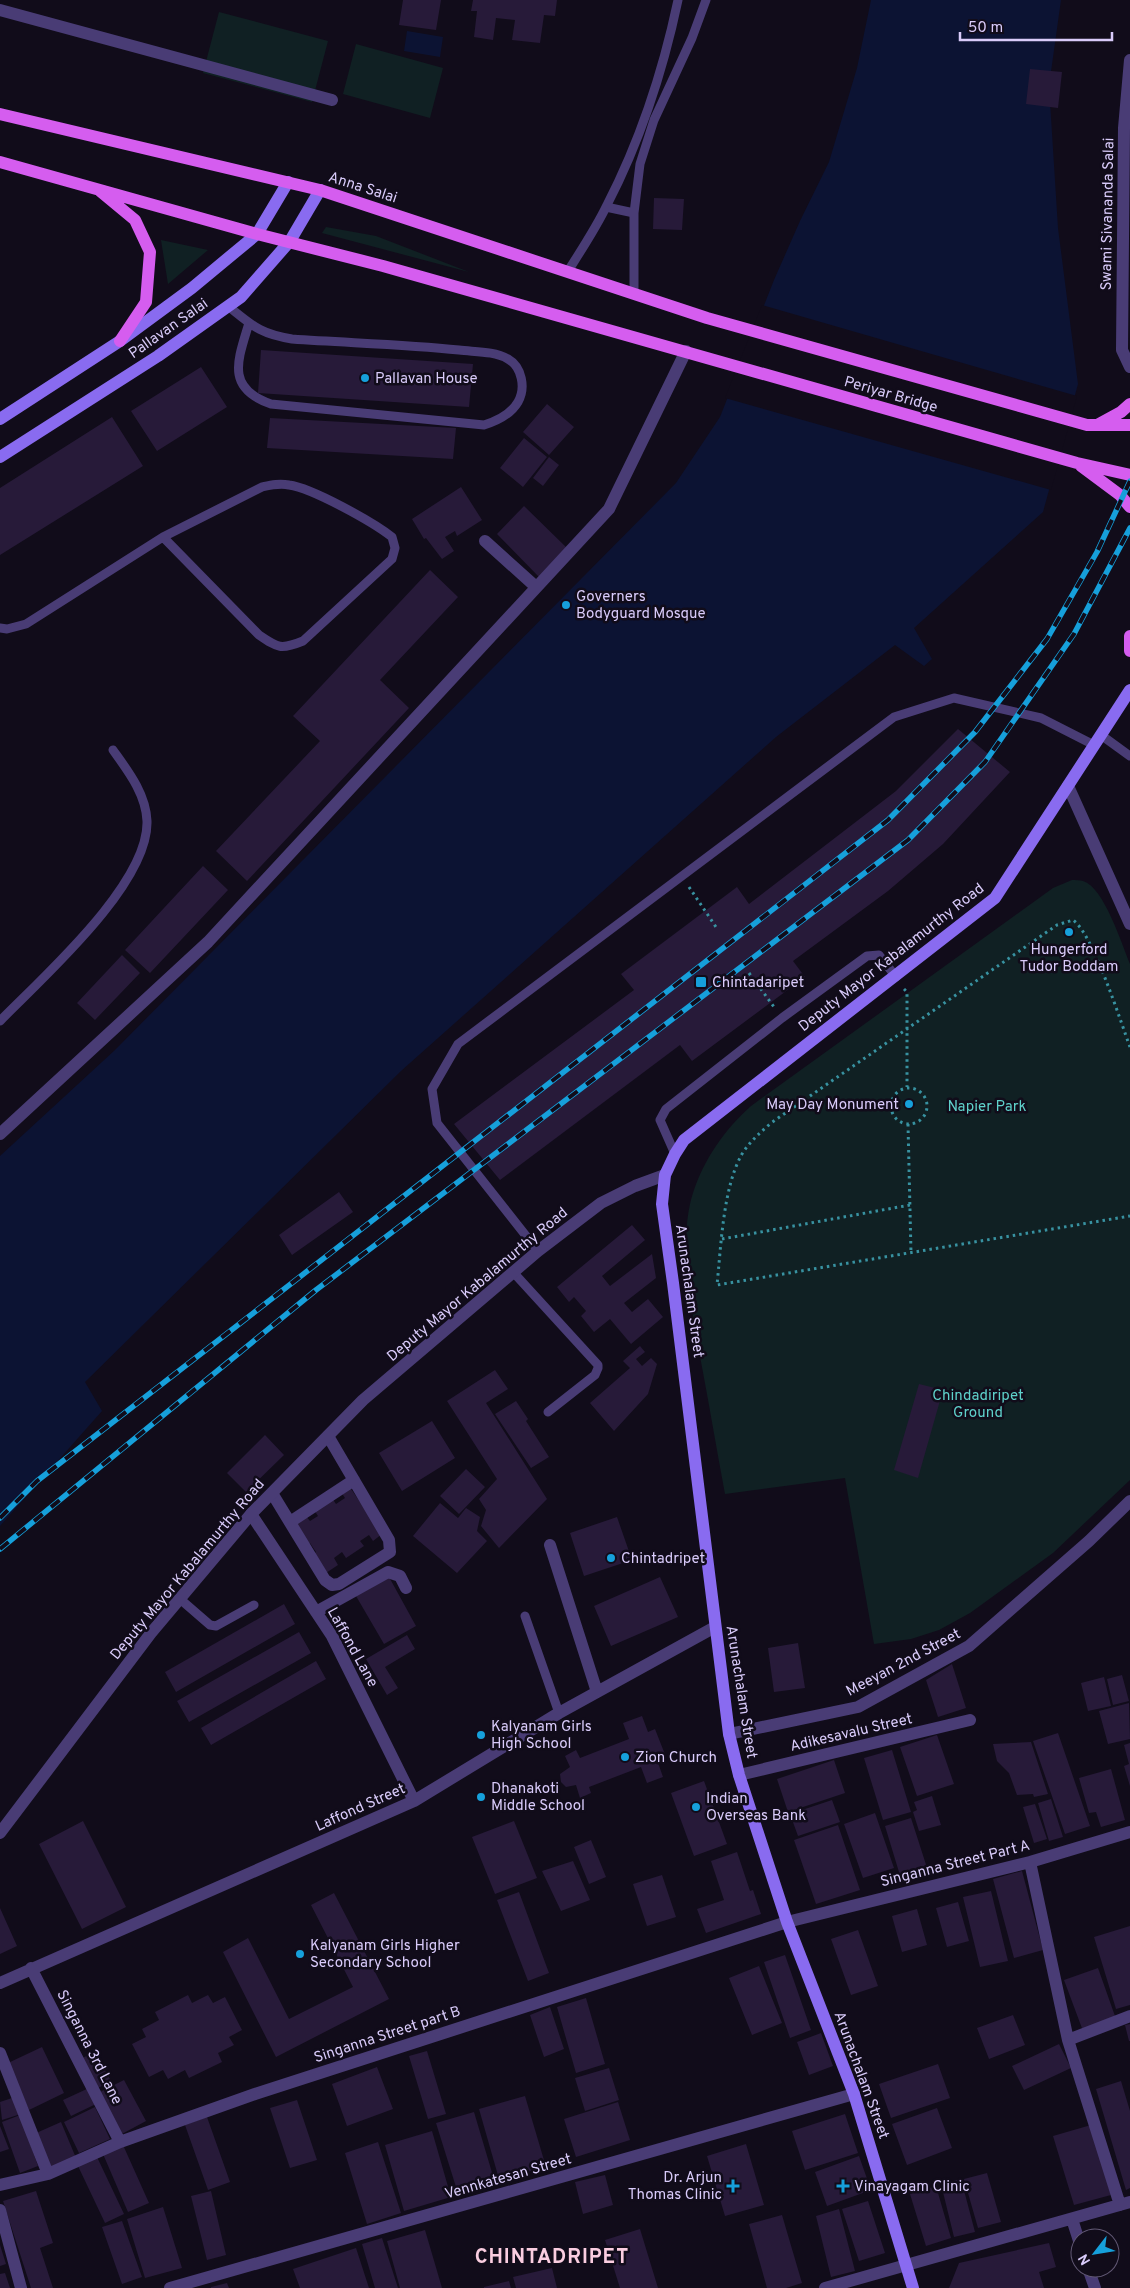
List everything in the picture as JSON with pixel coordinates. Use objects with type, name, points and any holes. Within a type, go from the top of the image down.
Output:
[{"type":"main road","name":"Anna Salai","points":[[0,114],[320,190],[707,318]]},
{"type":"main road","points":[[0,162],[692,354]]},
{"type":"main road","name":"Pallavan Salai","points":[[0,418],[120,341],[192,288],[257,234],[288,182]]},
{"type":"main road","points":[[97,188],[135,220],[150,252],[146,302],[120,341]]},
{"type":"main road","name":"Pallavan Salai","points":[[0,457],[158,356],[241,297],[290,241],[320,190]]},
{"type":"main road","name":"Periyar Bridge","points":[[707,318],[1092,425],[1130,425]]},
{"type":"main road","name":"Periyar Bridge","points":[[692,354],[1077,463],[1130,475]]},
{"type":"main road","points":[[1092,425],[1121,412],[1130,404]]},
{"type":"main road","points":[[1077,463],[1120,496],[1130,507]]},
{"type":"main road","points":[[1130,636],[1130,651]]},
{"type":"main road","name":"Deputy Mayor Kabalamurthy Road","points":[[684,1140],[995,898],[1130,690]]},
{"type":"main road","name":"Arunachalam Street","points":[[684,1140],[665,1176],[662,1204],[674,1283],[729,1734],[739,1776],[787,1922],[854,2094],[913,2288]]},
{"type":"street","points":[[0,10],[332,100]]},
{"type":"street","name":"Swami Sivananda Salai","points":[[1130,60],[1124,128],[1122,350],[1130,367]]},
{"type":"street","points":[[0,1134],[208,942],[609,509],[692,354]]},
{"type":"street","points":[[485,541],[536,587]]},
{"type":"street","points":[[1068,786],[1130,924]]},
{"type":"street","name":"Deputy Mayor Kabalamurthy Road","points":[[0,1833],[151,1633],[251,1514],[363,1400],[538,1251],[601,1203],[635,1186],[665,1176]]},
{"type":"street","points":[[272,1493],[325,1580],[332,1584],[339,1584],[390,1552],[389,1540],[328,1436]]},
{"type":"street","points":[[290,1522],[354,1480]]},
{"type":"street","name":"Meeyan 2nd Street","points":[[729,1734],[858,1707],[969,1646],[1089,1541],[1130,1501]]},
{"type":"street","name":"Laffond Lane","points":[[251,1514],[332,1636],[414,1802]]},
{"type":"street","points":[[550,1545],[597,1692]]},
{"type":"street","points":[[316,1612],[388,1572],[400,1576],[406,1588]]},
{"type":"street","name":"Laffond Street","points":[[0,1983],[414,1802],[560,1713],[715,1627]]},
{"type":"street","name":"Adikesavalu Street","points":[[739,1776],[970,1720]]},
{"type":"street","name":"Singanna Street Part A","points":[[787,1922],[1030,1862],[1130,1832]]},
{"type":"street","points":[[825,2288],[1125,2203],[1068,2040],[1030,1862]]},
{"type":"street","name":"Singanna Street part B","points":[[0,2184],[48,2174],[120,2142],[255,2094],[787,1922]]},
{"type":"street","name":"Singanna 3rd Lane","points":[[31,1968],[120,2142]]},
{"type":"street","points":[[1068,2040],[1130,2016]]},
{"type":"street","points":[[0,2054],[48,2174]]},
{"type":"street","name":"Vennkatesan Street","points":[[170,2288],[854,2094]]},
{"type":"street","points":[[0,2210],[21,2288]]},
{"type":"street","points":[[1072,2219],[1075,2228]]},
{"type":"lane","points":[[568,271],[606,207],[635,144],[665,53],[678,0]]},
{"type":"lane","points":[[634,293],[634,213],[640,164],[654,120],[706,0]]},
{"type":"lane","points":[[665,53],[683,56]]},
{"type":"lane","points":[[606,207],[634,213]]},
{"type":"lane","points":[[228,306],[256,329],[271,336],[292,339],[424,346],[489,353],[508,359],[515,365],[520,373],[523,387],[518,402],[506,414],[496,421],[484,425],[271,404],[256,399],[248,392],[242,385],[238,374],[240,355],[249,324]]},
{"type":"lane","points":[[0,628],[7,629],[26,624],[163,537],[262,487],[276,484],[290,485],[306,490],[379,527],[392,537],[395,548],[392,559],[303,641],[290,646],[275,646],[258,634],[163,537]]},
{"type":"lane","points":[[538,1251],[437,1123],[432,1090],[458,1044],[894,717],[954,698],[1041,718],[1098,740],[1130,756]]},
{"type":"lane","points":[[0,1021],[80,940],[117,896],[129,877],[142,846],[147,822],[143,801],[132,776],[113,750]]},
{"type":"lane","points":[[675,1154],[660,1120],[666,1109],[782,1018],[867,956],[879,955],[896,976]]},
{"type":"lane","points":[[513,1272],[598,1365],[594,1375],[548,1412]]},
{"type":"lane","points":[[180,1599],[210,1625],[216,1626],[254,1605]]},
{"type":"lane","points":[[524,1616],[560,1713]]},
{"type":"path","points":[[681,877],[718,930]]},
{"type":"path","points":[[1130,1047],[1089,940],[1079,924],[1073,920],[1057,925],[771,1123],[753,1139],[742,1155],[730,1186],[717,1285],[1130,1216]]},
{"type":"path","points":[[896,976],[907,992],[907,1088]]},
{"type":"path","points":[[916,1088],[927,1101],[928,1107],[919,1122],[908,1124],[896,1119],[891,1108],[894,1096],[898,1091],[916,1088]]},
{"type":"path","points":[[908,1124],[911,1253]]},
{"type":"path","points":[[722,1239],[910,1204]]},
{"type":"green space","points":[[219,12],[328,41],[312,102],[203,73]]},
{"type":"green space","points":[[356,44],[443,68],[430,118],[343,94]]},
{"type":"green space","points":[[326,227],[376,236],[469,272],[322,233]]},
{"type":"green space","points":[[161,240],[208,250],[168,284]]},
{"type":"green space","points":[[1072,880],[1083,881],[1098,894],[1117,931],[1130,964],[1130,1480],[1053,1553],[970,1613],[939,1630],[911,1639],[874,1644],[845,1478],[725,1494],[691,1303],[686,1256],[688,1212],[703,1168],[716,1145],[751,1106],[1053,888]]},
{"type":"water","points":[[871,0],[1061,0],[1049,86],[1058,228],[1078,384],[1043,512],[914,628],[932,659],[924,666],[895,645],[776,737],[401,1071],[85,1382],[102,1411],[0,1526],[0,1156],[115,1050],[676,483],[720,417],[774,280],[829,162],[857,68]]},
{"type":"water","points":[[407,31],[443,37],[440,57],[404,51]]},
{"type":"pier","points":[[762,305],[1077,396],[1051,490],[725,398]]},
{"type":"building","points":[[403,0],[441,0],[436,30],[399,25]]},
{"type":"building","points":[[473,0],[557,0],[555,16],[544,15],[540,43],[512,40],[515,20],[496,18],[493,40],[474,37],[477,11],[471,11]]},
{"type":"building","points":[[1030,69],[1062,72],[1058,108],[1026,104]]},
{"type":"building","points":[[654,198],[684,199],[682,230],[653,229]]},
{"type":"building","name":"Pallavan House","points":[[261,350],[473,364],[469,407],[258,393]]},
{"type":"building","points":[[201,367],[227,407],[157,451],[131,411]]},
{"type":"building","points":[[547,404],[574,427],[549,455],[523,432]]},
{"type":"building","points":[[112,417],[143,466],[0,555],[0,488]]},
{"type":"building","points":[[270,418],[456,428],[453,459],[267,448]]},
{"type":"building","points":[[524,438],[547,457],[523,487],[500,468]]},
{"type":"building","points":[[549,457],[559,465],[543,486],[533,478]]},
{"type":"building","points":[[461,487],[482,520],[457,536],[455,531],[445,537],[454,551],[442,559],[426,538],[424,539],[412,519]]},
{"type":"building","points":[[524,506],[568,549],[540,578],[497,534]]},
{"type":"building","points":[[430,570],[458,597],[380,680],[409,708],[247,881],[216,851],[320,741],[293,716]]},
{"type":"building","points":[[958,729],[1010,772],[943,844],[888,891],[793,961],[805,977],[692,1061],[680,1045],[500,1180],[454,1124],[634,990],[621,974],[737,887],[749,904],[896,791]]},
{"type":"building","points":[[203,866],[228,890],[150,973],[125,950]]},
{"type":"building","points":[[122,955],[140,973],[95,1020],[77,1003]]},
{"type":"building","points":[[339,1192],[353,1212],[292,1255],[279,1235]]},
{"type":"building","points":[[632,1225],[645,1240],[602,1276],[610,1286],[652,1254],[656,1278],[624,1303],[632,1312],[648,1299],[663,1317],[631,1344],[610,1319],[594,1332],[581,1316],[586,1311],[574,1297],[569,1302],[557,1287]]},
{"type":"building","points":[[640,1346],[645,1352],[636,1359],[642,1366],[651,1358],[657,1364],[648,1394],[614,1431],[590,1403],[630,1368],[623,1361]]},
{"type":"building","points":[[495,1370],[508,1389],[486,1403],[547,1499],[499,1548],[481,1526],[486,1510],[479,1499],[497,1479],[447,1401]]},
{"type":"building","points":[[919,1384],[943,1390],[918,1478],[894,1470]]},
{"type":"building","points":[[516,1401],[528,1419],[526,1421],[549,1457],[531,1468],[495,1414]]},
{"type":"building","points":[[432,1421],[455,1458],[402,1491],[379,1453]]},
{"type":"building","points":[[265,1435],[284,1455],[246,1492],[227,1473]]},
{"type":"building","points":[[466,1469],[485,1487],[459,1514],[440,1496]]},
{"type":"building","points":[[349,1486],[382,1534],[373,1541],[369,1535],[360,1541],[364,1546],[346,1558],[342,1552],[334,1558],[338,1565],[326,1573],[314,1554],[316,1552],[310,1543],[306,1545],[293,1525],[306,1516],[310,1521],[318,1516],[314,1510],[332,1498],[336,1504],[345,1498],[341,1492]]},
{"type":"building","points":[[440,1503],[458,1518],[466,1508],[480,1517],[477,1531],[487,1541],[457,1573],[413,1536]]},
{"type":"building","points":[[617,1517],[632,1560],[584,1576],[570,1533]]},
{"type":"building","points":[[389,1577],[416,1626],[384,1644],[356,1596]]},
{"type":"building","points":[[660,1577],[678,1617],[611,1646],[594,1606]]},
{"type":"building","points":[[284,1604],[295,1624],[176,1692],[165,1672]]},
{"type":"building","points":[[299,1632],[311,1653],[189,1722],[177,1701]]},
{"type":"building","points":[[407,1635],[415,1649],[385,1667],[398,1688],[387,1695],[366,1659]]},
{"type":"building","points":[[798,1643],[805,1688],[774,1692],[768,1648]]},
{"type":"building","points":[[316,1661],[326,1679],[211,1745],[201,1728]]},
{"type":"building","points":[[952,1664],[966,1708],[938,1717],[926,1680]]},
{"type":"building","points":[[1122,1675],[1129,1701],[1113,1705],[1107,1679]]},
{"type":"building","points":[[1104,1677],[1111,1706],[1088,1711],[1081,1683]]},
{"type":"building","points":[[1129,1703],[1130,1739],[1108,1744],[1099,1711]]},
{"type":"building","name":"Zion Church","points":[[642,1716],[648,1732],[655,1729],[666,1757],[657,1760],[663,1777],[647,1783],[641,1767],[589,1787],[591,1793],[580,1798],[576,1785],[566,1787],[561,1782],[560,1774],[570,1767],[565,1756],[576,1750],[580,1758],[629,1739],[623,1723]]},
{"type":"building","points":[[1058,1733],[1090,1826],[1065,1834],[1033,1741]]},
{"type":"building","points":[[937,1735],[954,1784],[917,1796],[900,1747]]},
{"type":"building","points":[[1031,1742],[1048,1794],[1034,1797],[1033,1794],[1017,1795],[1009,1773],[997,1761],[993,1744]]},
{"type":"building","points":[[1130,1743],[1130,1786],[1124,1766],[1129,1764],[1124,1745]]},
{"type":"building","points":[[892,1750],[911,1812],[883,1820],[864,1758]]},
{"type":"building","points":[[834,1760],[845,1793],[788,1812],[777,1779]]},
{"type":"building","points":[[1111,1769],[1125,1820],[1101,1827],[1096,1812],[1089,1813],[1079,1778]]},
{"type":"building","points":[[704,1781],[727,1844],[694,1856],[671,1793]]},
{"type":"building","points":[[932,1796],[941,1825],[919,1831],[913,1812],[917,1810],[914,1802]]},
{"type":"building","points":[[1051,1799],[1063,1837],[1049,1841],[1038,1803]]},
{"type":"building","points":[[832,1800],[840,1822],[798,1836],[790,1814]]},
{"type":"building","points":[[1035,1804],[1047,1839],[1034,1843],[1023,1807]]},
{"type":"building","points":[[875,1813],[894,1868],[863,1878],[844,1824]]},
{"type":"building","points":[[911,1818],[929,1874],[902,1882],[885,1826]]},
{"type":"building","points":[[83,1821],[126,1907],[82,1929],[39,1844]]},
{"type":"building","points":[[514,1821],[537,1878],[495,1894],[472,1837]]},
{"type":"building","points":[[838,1825],[860,1890],[816,1904],[794,1840]]},
{"type":"building","points":[[591,1840],[606,1877],[589,1884],[574,1847]]},
{"type":"building","points":[[737,1852],[750,1891],[753,1890],[761,1914],[706,1933],[697,1909],[724,1900],[711,1861]]},
{"type":"building","points":[[573,1861],[590,1900],[561,1911],[542,1871]]},
{"type":"building","points":[[1022,1871],[1043,1950],[1014,1958],[993,1879]]},
{"type":"building","points":[[662,1875],[676,1917],[647,1926],[633,1884]]},
{"type":"building","points":[[991,1891],[1008,1961],[980,1967],[963,1897]]},
{"type":"building","points":[[519,1892],[549,1973],[528,1981],[497,1900]]},
{"type":"building","points":[[334,1893],[389,1999],[276,2057],[223,1952],[248,1938],[289,2019],[353,1987],[311,1905]]},
{"type":"building","points":[[958,1902],[969,1941],[947,1947],[936,1908]]},
{"type":"building","points":[[0,1908],[17,1946],[0,1954]]},
{"type":"building","points":[[917,1909],[927,1945],[902,1952],[892,1916]]},
{"type":"building","points":[[1130,1926],[1130,2005],[1116,2009],[1094,1937]]},
{"type":"building","points":[[858,1930],[878,1986],[851,1995],[831,1939]]},
{"type":"building","points":[[785,1955],[811,2030],[790,2038],[764,1962]]},
{"type":"building","points":[[759,1966],[782,2023],[752,2035],[729,1978]]},
{"type":"building","points":[[1098,1968],[1116,2019],[1083,2031],[1064,1980]]},
{"type":"building","points":[[188,1995],[192,2003],[208,1995],[213,2003],[225,1997],[242,2030],[229,2037],[234,2045],[218,2053],[222,2062],[189,2078],[185,2070],[168,2079],[163,2070],[149,2077],[132,2044],[146,2037],[142,2029],[159,2020],[155,2012]]},
{"type":"building","points":[[586,1998],[605,2064],[576,2073],[557,2007]]},
{"type":"building","points":[[550,2007],[564,2049],[544,2057],[530,2015]]},
{"type":"building","points":[[1013,2015],[1025,2045],[989,2059],[977,2028]]},
{"type":"building","points":[[1130,2024],[1130,2041],[1129,2041],[1125,2025]]},
{"type":"building","points":[[821,2033],[833,2066],[809,2075],[797,2042]]},
{"type":"building","points":[[1059,2044],[1071,2068],[1024,2090],[1012,2066]]},
{"type":"building","points":[[42,2047],[64,2093],[29,2110],[8,2063]]},
{"type":"building","points":[[427,2051],[446,2114],[428,2119],[409,2056]]},
{"type":"building","points":[[90,2054],[94,2062],[99,2059],[111,2081],[98,2088],[81,2059]]},
{"type":"building","points":[[938,2064],[950,2098],[891,2118],[879,2084]]},
{"type":"building","points":[[377,2067],[393,2109],[347,2126],[332,2084]]},
{"type":"building","points":[[609,2068],[619,2100],[585,2111],[575,2078]]},
{"type":"building","points":[[124,2080],[146,2121],[120,2135],[98,2093]]},
{"type":"building","points":[[1121,2081],[1130,2111],[1130,2188],[1126,2190],[1096,2089]]},
{"type":"building","points":[[89,2088],[96,2104],[71,2116],[63,2100]]},
{"type":"building","points":[[525,2096],[546,2167],[499,2179],[479,2109]]},
{"type":"building","points":[[15,2097],[21,2114],[2,2120],[0,2102]]},
{"type":"building","points":[[297,2100],[317,2160],[290,2168],[270,2108]]},
{"type":"building","points":[[618,2102],[630,2140],[576,2157],[564,2119]]},
{"type":"building","points":[[95,2107],[110,2139],[79,2153],[64,2122]]},
{"type":"building","points":[[937,2108],[952,2148],[907,2165],[892,2124]]},
{"type":"building","points":[[474,2112],[493,2176],[456,2187],[436,2123]]},
{"type":"building","points":[[845,2114],[858,2153],[805,2170],[792,2131]]},
{"type":"building","points":[[20,2115],[38,2166],[20,2173],[2,2122]]},
{"type":"building","points":[[207,2117],[230,2182],[208,2190],[185,2125]]},
{"type":"building","points":[[61,2122],[76,2158],[49,2169],[34,2134]]},
{"type":"building","points":[[1091,2125],[1111,2195],[1074,2205],[1053,2136]]},
{"type":"building","points":[[0,2126],[9,2149],[0,2152]]},
{"type":"building","points":[[432,2131],[451,2197],[404,2211],[385,2145]]},
{"type":"building","points":[[378,2142],[401,2213],[367,2224],[345,2153]]},
{"type":"building","points":[[746,2144],[764,2205],[725,2216],[707,2156]]},
{"type":"building","points":[[123,2145],[149,2203],[128,2212],[103,2154]]},
{"type":"building","points":[[859,2156],[871,2190],[827,2206],[815,2172]]},
{"type":"building","points":[[97,2157],[124,2214],[105,2223],[78,2166]]},
{"type":"building","points":[[987,2173],[1001,2222],[978,2228],[964,2179]]},
{"type":"building","points":[[605,2175],[613,2205],[583,2214],[575,2182]]},
{"type":"building","points":[[961,2179],[975,2232],[954,2237],[941,2184]]},
{"type":"building","points":[[936,2186],[951,2238],[926,2246],[910,2194]]},
{"type":"building","points":[[36,2191],[53,2243],[40,2248],[53,2288],[31,2288],[3,2201]]},
{"type":"building","points":[[211,2191],[226,2255],[207,2260],[191,2196]]},
{"type":"building","points":[[868,2201],[885,2253],[859,2261],[842,2209]]},
{"type":"building","points":[[163,2207],[182,2268],[145,2278],[127,2219]]},
{"type":"building","points":[[839,2209],[855,2271],[831,2277],[816,2216]]},
{"type":"building","points":[[782,2215],[802,2283],[786,2288],[767,2288],[749,2224]]},
{"type":"building","points":[[122,2221],[142,2277],[122,2284],[102,2227]]},
{"type":"building","points":[[640,2229],[658,2288],[620,2288],[605,2240]]},
{"type":"building","points":[[425,2230],[442,2288],[400,2288],[387,2241]]},
{"type":"building","points":[[382,2238],[398,2288],[375,2288],[362,2244]]},
{"type":"building","points":[[1049,2243],[1056,2267],[1039,2272],[1044,2288],[949,2288],[959,2263]]},
{"type":"building","points":[[0,2245],[6,2264],[0,2266]]},
{"type":"building","points":[[356,2248],[369,2288],[300,2288],[293,2269]]},
{"type":"building","points":[[552,2268],[557,2288],[516,2288],[513,2277]]},
{"type":"building","points":[[5,2273],[10,2288],[0,2288],[0,2274]]},
{"type":"building","points":[[509,2281],[511,2288],[484,2288],[484,2287]]},
{"type":"building","points":[[227,2283],[229,2288],[211,2288],[211,2287]]},
{"type":"railway","points":[[0,1518],[37,1481],[888,820],[975,732],[1047,639],[1097,552],[1130,481]]},
{"type":"railway","points":[[0,1549],[316,1290],[908,840],[985,762],[1074,634],[1130,528]]},
{"type":"place","name":"Pallavan House","points":[[365,378]]},
{"type":"place","name":"Governers Bodyguard Mosque","points":[[566,605]]},
{"type":"place","name":"Hungerford Tudor Boddam","points":[[1069,932]]},
{"type":"place","name":"Chintadaripet","points":[[701,982]]},
{"type":"place","name":"May Day Monument","points":[[909,1104]]},
{"type":"place","name":"Chintadripet","points":[[611,1558]]},
{"type":"place","name":"Kalyanam Girls High School","points":[[481,1735]]},
{"type":"place","name":"Zion Church","points":[[625,1757]]},
{"type":"place","name":"Dhanakoti Middle School","points":[[481,1797]]},
{"type":"place","name":"Indian Overseas Bank","points":[[696,1807]]},
{"type":"place","name":"Kalyanam Girls Higher Secondary School","points":[[300,1954]]},
{"type":"place","name":"Dr. Arjun Thomas Clinic","points":[[733,2186]]},
{"type":"place","name":"Vinayagam Clinic","points":[[843,2186]]},
{"type":"district","name":"CHINTADRIPET","points":[[552,2256]]},
{"type":"park label","name":"Napier Park","points":[[987,1106]]},
{"type":"park label","name":"Chindadiripet Ground","points":[[978,1404]]}]
